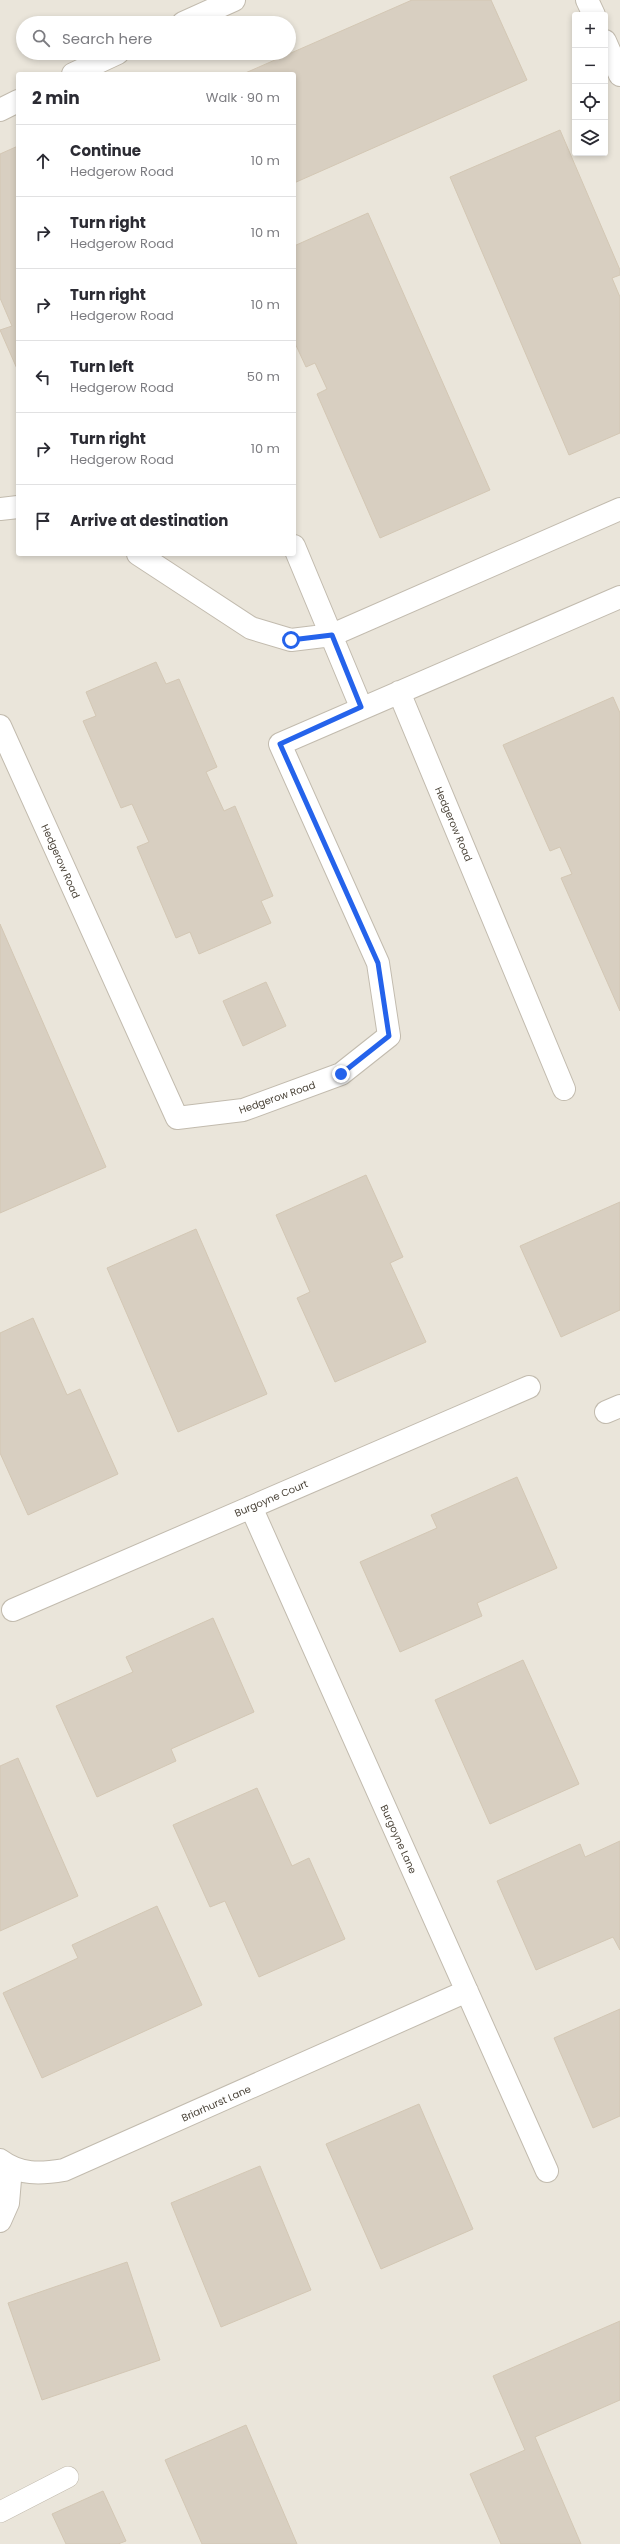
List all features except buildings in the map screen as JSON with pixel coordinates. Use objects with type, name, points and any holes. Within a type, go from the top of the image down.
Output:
[{"type":"street","points":[[199,16],[234,0]]},
{"type":"street","points":[[587,0],[593,12]]},
{"type":"street","points":[[608,48],[620,75]]},
{"type":"street","points":[[85,71],[105,60]]},
{"type":"street","points":[[0,110],[16,102]]},
{"type":"street","points":[[141,556],[252,628],[291,640],[332,635],[620,509]]},
{"type":"street","points":[[296,551],[361,707]]},
{"type":"street","name":"Hedgerow Road","points":[[0,726],[177,1118],[243,1110],[341,1074],[389,1036],[378,963],[280,744],[361,707],[620,597]]},
{"type":"street","name":"Hedgerow Road","points":[[399,692],[564,1089]]},
{"type":"street","name":"Burgoyne Court","points":[[13,1610],[529,1387]]},
{"type":"street","name":"Burgoyne Lane","points":[[251,1507],[546,2171]]},
{"type":"street","name":"Briarhurst Lane","points":[[0,2221],[8,2203],[6,2164],[38,2175],[64,2170],[467,1991]]},
{"type":"lane","points":[[0,2512],[68,2477]]},
{"type":"shaded area","points":[[0,0],[620,0],[620,2544],[0,2544]]},
{"type":"route","points":[[291,640],[332,635],[361,707],[280,744],[378,963],[389,1036],[341,1074]]}]
